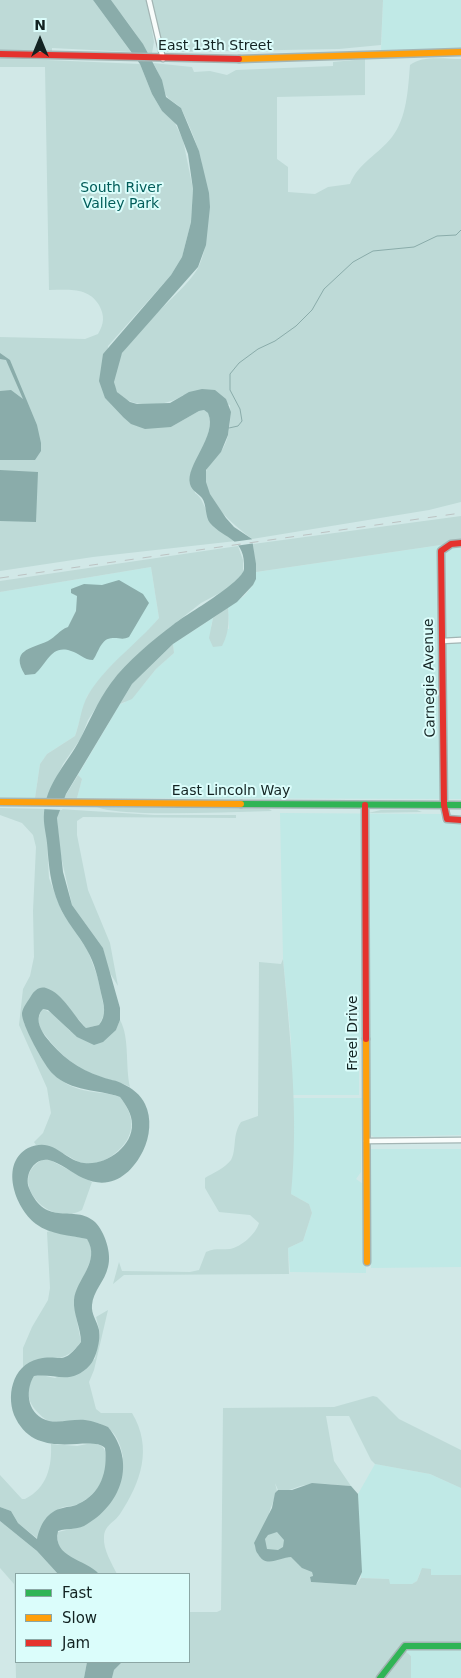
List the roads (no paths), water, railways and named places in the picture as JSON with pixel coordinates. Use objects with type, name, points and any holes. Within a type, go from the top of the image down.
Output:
[{"type":"main road","name":"East 13th Street","points":[[0,54],[155,59],[274,60],[461,53]]},
{"type":"main road","name":"Carnegie Avenue","points":[[444,805],[441,550],[451,544],[461,543]]},
{"type":"main road","name":"East Lincoln Way","points":[[0,802],[461,805]]},
{"type":"main road","name":"Freel Drive","points":[[365,805],[367,1262]]},
{"type":"main road","points":[[444,805],[448,819],[461,820]]},
{"type":"main road","points":[[380,1678],[405,1646],[461,1646]]},
{"type":"street","points":[[149,0],[162,59]]},
{"type":"street","points":[[442,640],[461,640]]},
{"type":"street","points":[[366,1142],[461,1140]]},
{"type":"waterway","points":[[229,428],[238,426],[242,421],[240,409],[230,390],[230,374],[239,363],[258,349],[275,341],[296,326],[312,310],[324,289],[353,262],[373,251],[414,247],[437,236],[456,235],[461,230]]},
{"type":"railway","points":[[0,578],[461,513]]},
{"type":"park label","name":"South River Valley Park","points":[[121,196]]}]
